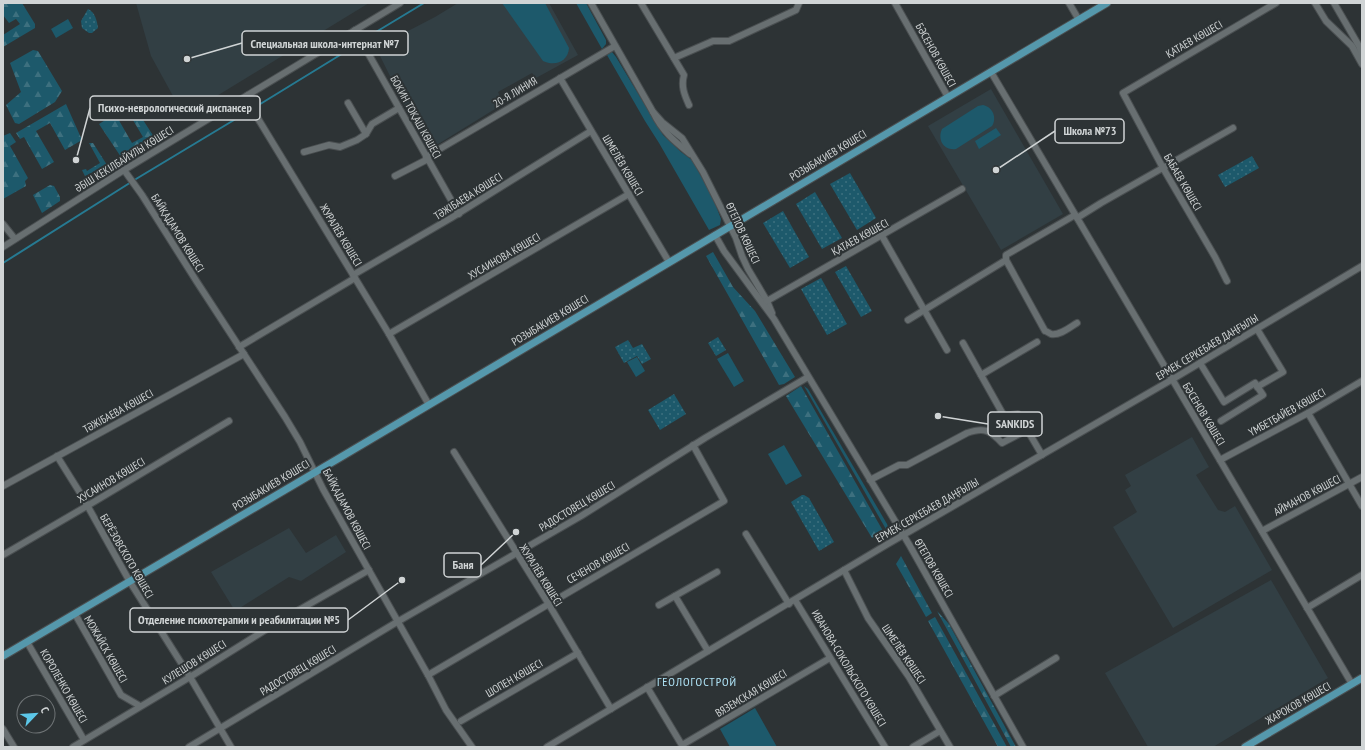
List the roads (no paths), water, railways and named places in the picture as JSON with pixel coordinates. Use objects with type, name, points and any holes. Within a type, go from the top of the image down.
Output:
[{"type":"main road","name":"РОЗЫБАКИЕВ КӨШЕСІ","points":[[3,656],[1107,3]]},
{"type":"main road","name":"ЖАРОКОВ КӨШЕСІ","points":[[1244,747],[1362,678]]},
{"type":"street","name":"ӘБІШ КЕКІЛБАЙҰЛЫ КӨШЕСІ","points":[[3,247],[124,170],[400,3]]},
{"type":"street","name":"ӨТЕПОВ КӨШЕСІ","points":[[591,3],[653,112],[662,122],[682,138],[703,172],[730,226],[748,269],[767,301],[774,319]]},
{"type":"street","points":[[640,3],[684,75],[682,83],[689,105]]},
{"type":"street","points":[[674,58],[713,41],[729,41],[796,10],[799,3]]},
{"type":"street","name":"БӘСЕНОВ КӨШЕСІ","points":[[895,3],[948,97]]},
{"type":"street","points":[[1069,3],[1079,20]]},
{"type":"street","name":"ҚАТАЕВ КӨШЕСІ","points":[[1123,93],[1276,3]]},
{"type":"street","points":[[1315,3],[1326,21],[1352,46],[1362,64]]},
{"type":"street","points":[[1334,3],[1360,46],[1362,54]]},
{"type":"street","name":"БОКИН ТОҚАШ КӨШЕСІ","points":[[355,30],[458,214]]},
{"type":"street","name":"20-Я ЛИНИЯ","points":[[395,176],[615,46]]},
{"type":"street","name":"БӘСЕНОВ КӨШЕСІ","points":[[991,72],[1352,684]]},
{"type":"street","name":"ШМЕЛЁВ КӨШЕСІ","points":[[560,78],[669,262]]},
{"type":"street","name":"БАБАЕВ КӨШЕСІ","points":[[1123,93],[1163,168],[1215,257],[1227,281]]},
{"type":"street","name":"ЖУРАЛЁВ КӨШЕСІ","points":[[248,94],[254,112],[389,334],[429,405]]},
{"type":"street","points":[[348,103],[366,134]]},
{"type":"street","points":[[304,152],[329,145],[340,147],[357,140],[366,134],[372,124],[399,108]]},
{"type":"street","points":[[1077,324],[1056,334],[1051,334],[1045,331],[1006,260],[1006,255],[1233,128]]},
{"type":"street","name":"ТӘЖІБАЕВА КӨШЕСІ","points":[[239,347],[591,131]]},
{"type":"street","name":"БАЙҚАДАМОВ КӨШЕСІ","points":[[124,170],[133,181],[285,416],[300,442],[323,489],[428,675],[446,710],[472,747]]},
{"type":"street","name":"ҚАТАЕВ КӨШЕСІ","points":[[767,301],[962,189]]},
{"type":"street","name":"ХУСАИНОВА КӨШЕСІ","points":[[389,334],[629,194]]},
{"type":"street","points":[[3,224],[15,239]]},
{"type":"street","name":"ӨТЕПОВ КӨШЕСІ","points":[[715,235],[724,251],[774,319],[904,535],[1023,747]]},
{"type":"street","points":[[882,236],[947,350]]},
{"type":"street","points":[[908,320],[1006,260]]},
{"type":"street","name":"ЕРМЕК СЕРКЕБАЕВ ДАҢҒЫЛЫ","points":[[547,747],[844,570],[1200,363],[1362,266]]},
{"type":"street","points":[[1257,329],[1283,372],[1258,386]]},
{"type":"street","points":[[982,375],[1037,342]]},
{"type":"street","points":[[963,343],[1004,416],[1018,414],[1042,455]]},
{"type":"street","name":"ТӘЖІБАЕВА КӨШЕСІ","points":[[3,486],[244,354]]},
{"type":"street","points":[[1200,363],[1224,402],[1255,383],[1263,395],[1221,421]]},
{"type":"street","name":"РАДОСТОВЕЦ КӨШЕСІ","points":[[189,747],[397,622],[581,516],[669,459],[808,377]]},
{"type":"street","name":"ҮМБЕТБАЙЕВ КӨШЕСІ","points":[[1220,460],[1308,413],[1362,381]]},
{"type":"street","points":[[1308,413],[1362,506]]},
{"type":"street","name":"ХУСАИНОВ КӨШЕСІ","points":[[3,555],[229,421]]},
{"type":"street","points":[[870,480],[899,465],[907,465],[973,431],[985,430],[994,434],[1002,443],[1027,430]]},
{"type":"street","name":"СЕЧЕНОВ КӨШЕСІ","points":[[428,675],[548,603],[724,501],[694,445]]},
{"type":"street","name":"ЖУРАЛЁВ КӨШЕСІ","points":[[454,452],[548,603],[611,709]]},
{"type":"street","name":"БЕРЁЗОВСКОГО КӨШЕСІ","points":[[57,456],[130,582],[190,677],[231,747]]},
{"type":"street","name":"АЙМАНОВ КӨШЕСІ","points":[[1262,531],[1362,477]]},
{"type":"street","points":[[746,534],[789,604]]},
{"type":"street","name":"КУЛЕШОВ КӨШЕСІ","points":[[73,747],[278,622],[369,570]]},
{"type":"street","name":"ШМЕЛЁВ КӨШЕСІ","points":[[844,570],[868,618],[909,677],[950,747]]},
{"type":"street","points":[[659,605],[717,572]]},
{"type":"street","points":[[1307,608],[1362,575]]},
{"type":"street","points":[[675,596],[708,651]]},
{"type":"street","name":"ИВАНОВА-СОКОЛЬСКОГО КӨШЕСІ","points":[[795,600],[885,747]]},
{"type":"street","name":"МОЖАЙСК КӨШЕСІ","points":[[75,614],[121,695],[140,706]]},
{"type":"street","name":"КОРОЛЕНКО КӨШЕСІ","points":[[27,642],[84,740]]},
{"type":"street","name":"ШОПЕН КӨШЕСІ","points":[[461,721],[578,653]]},
{"type":"street","name":"ВЯЗЕМСКАЯ КӨШЕСІ","points":[[682,746],[830,658]]},
{"type":"street","points":[[994,696],[1056,658]]},
{"type":"street","points":[[647,687],[682,746]]},
{"type":"street","points":[[3,729],[14,747]]},
{"type":"street","points":[[912,747],[940,731]]},
{"type":"waterway","points":[[366,38],[424,3]]},
{"type":"waterway","points":[[257,106],[358,44]]},
{"type":"waterway","points":[[3,263],[136,179],[249,111]]},
{"type":"place","name":"Специальная школа-интернат №7","points":[[187,59]]},
{"type":"place","name":"Психо-неврологический диспансер","points":[[76,160]]},
{"type":"place","name":"Школа №73","points":[[996,170]]},
{"type":"place","name":"SANKIDS","points":[[938,416]]},
{"type":"place","name":"Баня","points":[[516,532]]},
{"type":"place","name":"Отделение психотерапии и реабилитации №5","points":[[402,580]]},
{"type":"district","name":"ГЕОЛОГОСТРОЙ","points":[[697,682]]}]
